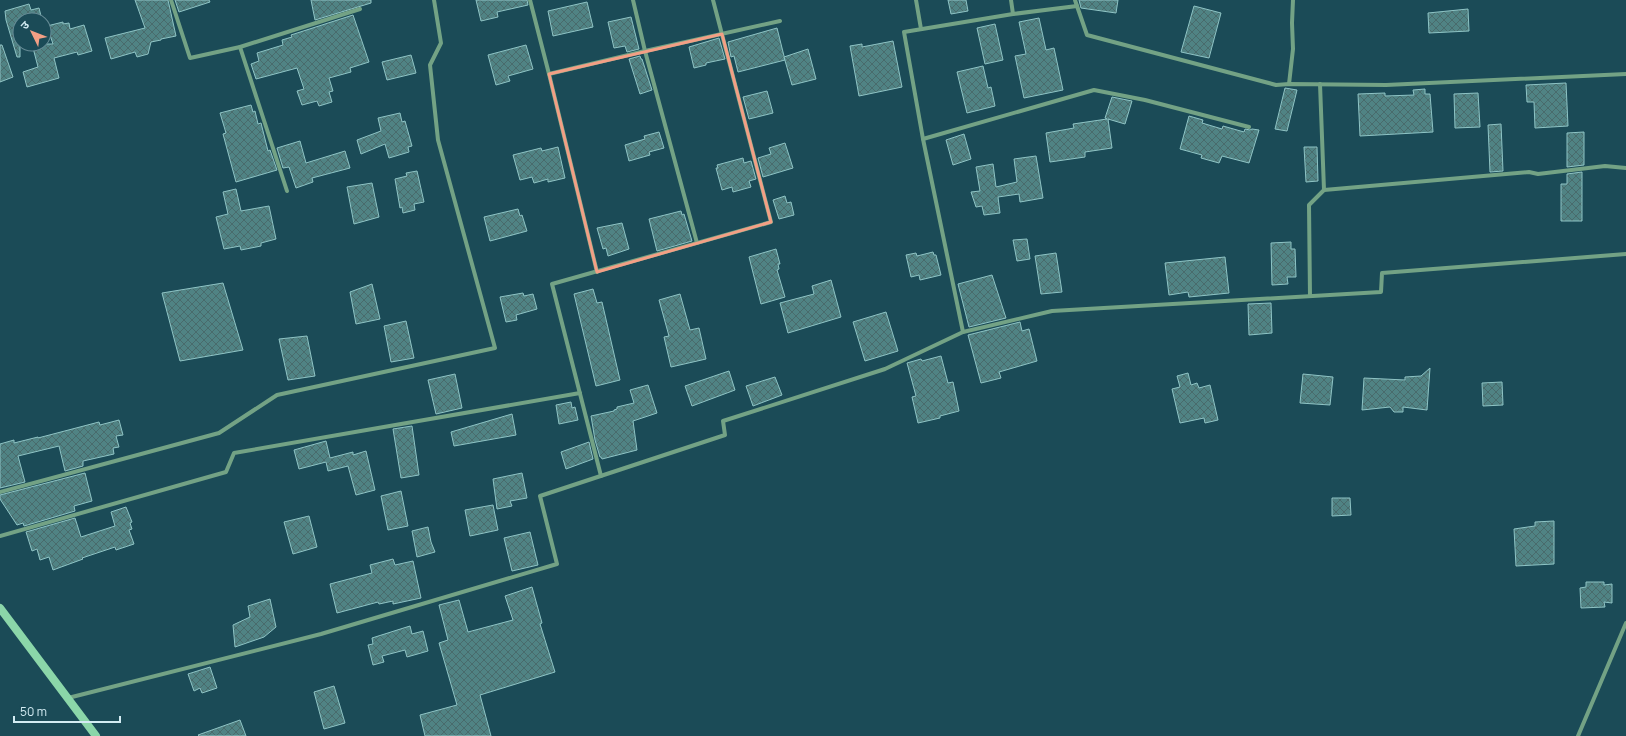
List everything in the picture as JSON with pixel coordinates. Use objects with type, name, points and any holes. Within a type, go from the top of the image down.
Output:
[{"type":"main road","points":[[0,608],[96,736]]},
{"type":"street","points":[[171,0],[190,58],[240,47],[360,9]]},
{"type":"street","points":[[0,492],[220,433],[277,395],[495,348],[438,140],[430,65],[441,43],[434,0]]},
{"type":"street","points":[[530,0],[597,272]]},
{"type":"street","points":[[633,0],[645,51],[697,243]]},
{"type":"street","points":[[601,476],[552,284],[770,222],[713,0]]},
{"type":"street","points":[[916,0],[921,29]]},
{"type":"street","points":[[1011,0],[1013,14]]},
{"type":"street","points":[[1075,0],[1087,35],[1276,85],[1386,85],[1626,74]]},
{"type":"street","points":[[1289,84],[1293,49],[1293,0]]},
{"type":"street","points":[[962,332],[922,139],[904,32],[1013,14],[1077,6]]},
{"type":"street","points":[[549,74],[645,51],[780,22]]},
{"type":"street","points":[[240,47],[287,191]]},
{"type":"street","points":[[1320,84],[1324,190]]},
{"type":"street","points":[[922,139],[1094,90],[1145,100],[1249,127]]},
{"type":"street","points":[[1310,296],[1309,205],[1324,190],[1529,172],[1538,174],[1605,166],[1626,168]]},
{"type":"street","points":[[67,698],[321,634],[557,564],[540,496],[725,435],[723,421],[885,370],[962,332],[1052,311],[1381,292],[1382,273],[1626,254]]},
{"type":"street","points":[[0,536],[226,472],[234,453],[580,393]]},
{"type":"street","points":[[1578,736],[1626,623]]},
{"type":"highlighted area","points":[[722,34],[771,222],[597,272],[549,74]]},
{"type":"building","points":[[135,0],[168,0],[176,36],[151,42],[148,54],[137,57],[135,52],[111,59],[105,38],[145,28]]},
{"type":"building","points":[[175,0],[209,0],[210,2],[179,12]]},
{"type":"building","points":[[311,0],[371,0],[371,3],[315,20]]},
{"type":"building","points":[[476,0],[527,0],[528,5],[497,12],[498,17],[481,21]]},
{"type":"building","points":[[948,0],[966,0],[968,11],[951,14]]},
{"type":"building","points":[[1079,0],[1118,0],[1116,13],[1081,8]]},
{"type":"building","points":[[587,2],[593,27],[553,36],[548,11]]},
{"type":"building","points":[[29,4],[31,10],[39,8],[40,12],[12,12],[12,40],[5,11]]},
{"type":"building","points":[[1194,6],[1221,13],[1209,58],[1181,52]]},
{"type":"building","points":[[1468,9],[1469,31],[1429,33],[1428,13]]},
{"type":"building","points":[[353,15],[369,62],[350,68],[351,72],[329,78],[333,91],[329,92],[332,102],[319,106],[317,101],[302,105],[297,91],[304,89],[297,68],[256,79],[251,64],[259,61],[257,53],[283,45],[282,40],[292,37],[291,35]]},
{"type":"building","points":[[631,17],[639,49],[627,52],[625,46],[614,48],[608,22]]},
{"type":"building","points":[[1039,18],[1046,50],[1054,48],[1063,90],[1024,98],[1015,56],[1026,54],[1019,22]]},
{"type":"building","points":[[63,22],[63,24],[69,23],[70,29],[84,25],[92,51],[78,55],[77,52],[54,58],[59,78],[27,87],[23,72],[38,67],[34,52],[52,52],[52,25]]},
{"type":"building","points":[[995,24],[1003,60],[985,64],[977,28]]},
{"type":"building","points":[[777,28],[785,60],[738,72],[734,56],[731,57],[728,42]]},
{"type":"building","points":[[719,38],[725,59],[706,63],[706,65],[694,68],[689,47]]},
{"type":"building","points":[[893,41],[902,87],[859,96],[850,46],[862,44],[862,47]]},
{"type":"building","points":[[0,45],[2,45],[13,77],[0,82]]},
{"type":"building","points":[[526,45],[533,69],[508,76],[510,81],[496,85],[488,55]]},
{"type":"building","points":[[808,49],[816,79],[792,85],[784,57]]},
{"type":"building","points":[[16,52],[20,52],[20,57],[17,57]]},
{"type":"building","points":[[411,55],[416,73],[387,80],[382,62]]},
{"type":"building","points":[[640,56],[652,90],[640,94],[629,59]]},
{"type":"building","points":[[983,66],[988,88],[991,87],[995,106],[967,113],[957,72]]},
{"type":"building","points":[[1566,83],[1568,126],[1535,128],[1534,102],[1527,102],[1526,85]]},
{"type":"building","points":[[1285,88],[1297,90],[1287,131],[1275,129]]},
{"type":"building","points":[[1425,89],[1425,94],[1430,94],[1433,132],[1360,136],[1358,94],[1385,93],[1385,96],[1414,95],[1413,90]]},
{"type":"building","points":[[767,91],[773,113],[749,119],[743,97]]},
{"type":"building","points":[[1478,93],[1480,127],[1455,128],[1454,94]]},
{"type":"building","points":[[1112,97],[1132,101],[1125,124],[1108,119],[1112,148],[1085,152],[1085,157],[1050,162],[1046,133],[1074,128],[1073,124],[1107,119],[1105,118]]},
{"type":"building","points":[[251,105],[253,112],[255,111],[258,124],[261,123],[268,151],[270,150],[277,170],[236,182],[223,134],[226,133],[220,113]]},
{"type":"building","points":[[400,113],[402,122],[405,121],[412,146],[408,147],[409,152],[389,158],[385,144],[361,154],[357,140],[381,131],[378,118]]},
{"type":"building","points":[[1189,116],[1203,120],[1202,123],[1222,129],[1223,126],[1244,132],[1245,129],[1259,130],[1249,163],[1222,156],[1219,163],[1201,158],[1202,155],[1180,149]]},
{"type":"building","points":[[1501,124],[1503,171],[1490,172],[1488,125]]},
{"type":"building","points":[[659,132],[664,148],[649,152],[650,155],[629,161],[625,145],[645,139],[644,136]]},
{"type":"building","points":[[1584,132],[1584,165],[1567,167],[1567,133]]},
{"type":"building","points":[[964,134],[971,159],[953,165],[946,140]]},
{"type":"building","points":[[300,141],[306,163],[345,151],[350,168],[312,178],[313,182],[296,188],[289,167],[283,168],[277,148]]},
{"type":"building","points":[[785,143],[793,168],[763,177],[758,158],[771,154],[769,148]]},
{"type":"building","points":[[558,147],[565,178],[548,182],[548,179],[534,183],[532,177],[520,180],[513,155],[541,148],[542,151]]},
{"type":"building","points":[[1304,147],[1317,147],[1318,181],[1306,182]]},
{"type":"building","points":[[1036,156],[1043,198],[1020,202],[1019,194],[998,197],[1000,213],[984,215],[982,206],[976,207],[971,192],[980,191],[976,167],[993,164],[996,187],[1017,182],[1014,159]]},
{"type":"building","points":[[743,158],[744,163],[751,161],[756,179],[749,181],[751,187],[733,192],[732,187],[722,190],[716,168],[718,168],[717,165]]},
{"type":"building","points":[[417,171],[424,202],[414,204],[415,210],[403,213],[402,207],[400,208],[395,179],[407,176],[406,173]]},
{"type":"building","points":[[1582,172],[1582,221],[1561,221],[1561,184],[1567,184],[1567,174]]},
{"type":"building","points":[[372,183],[379,217],[354,224],[347,187]]},
{"type":"building","points":[[236,189],[241,211],[269,206],[276,239],[261,243],[261,246],[241,250],[240,246],[224,249],[216,217],[228,214],[223,192]]},
{"type":"building","points":[[785,196],[787,203],[791,202],[794,215],[779,219],[773,200]]},
{"type":"building","points":[[518,209],[520,216],[522,215],[527,231],[490,241],[484,217]]},
{"type":"building","points":[[681,211],[682,215],[684,214],[692,241],[657,251],[649,219]]},
{"type":"building","points":[[622,223],[629,249],[608,256],[606,248],[603,249],[597,228]]},
{"type":"building","points":[[1027,239],[1030,259],[1017,261],[1013,240]]},
{"type":"building","points":[[1291,242],[1291,249],[1295,249],[1296,277],[1287,277],[1288,284],[1272,285],[1271,243]]},
{"type":"building","points":[[776,249],[780,264],[778,264],[779,269],[777,270],[785,297],[761,304],[749,257]]},
{"type":"building","points":[[933,252],[934,255],[936,255],[941,275],[920,280],[919,275],[911,277],[906,255],[916,253],[917,256]]},
{"type":"building","points":[[1056,253],[1062,292],[1041,294],[1035,256]]},
{"type":"building","points":[[1225,257],[1229,293],[1189,297],[1188,292],[1169,295],[1165,263]]},
{"type":"building","points":[[992,275],[1006,318],[969,327],[958,284]]},
{"type":"building","points":[[831,280],[841,317],[788,333],[780,303],[814,294],[812,286]]},
{"type":"building","points":[[223,283],[243,350],[180,361],[162,293]]},
{"type":"building","points":[[372,284],[380,319],[356,324],[350,292]]},
{"type":"building","points":[[593,289],[597,303],[602,302],[620,380],[596,386],[574,294]]},
{"type":"building","points":[[523,293],[524,296],[533,294],[537,309],[516,315],[517,320],[506,322],[500,297]]},
{"type":"building","points":[[680,294],[690,330],[699,328],[706,359],[671,367],[664,337],[669,336],[659,300]]},
{"type":"building","points":[[1271,303],[1272,333],[1249,335],[1248,304]]},
{"type":"building","points":[[886,312],[898,351],[865,361],[853,322]]},
{"type":"building","points":[[406,321],[414,358],[391,362],[384,326]]},
{"type":"building","points":[[1020,322],[1022,331],[1029,329],[1037,361],[999,372],[1001,378],[981,383],[968,335]]},
{"type":"building","points":[[307,336],[315,376],[288,380],[279,339]]},
{"type":"building","points":[[941,356],[948,383],[953,382],[959,411],[940,416],[940,418],[918,423],[912,397],[916,396],[907,363]]},
{"type":"building","points":[[1430,368],[1427,410],[1403,407],[1403,412],[1394,412],[1390,407],[1362,410],[1364,378],[1405,380],[1405,377],[1421,376]]},
{"type":"building","points":[[729,371],[735,390],[692,406],[685,386]]},
{"type":"building","points":[[1188,373],[1191,385],[1197,383],[1199,388],[1210,385],[1218,420],[1205,423],[1204,418],[1180,423],[1172,389],[1180,387],[1177,376]]},
{"type":"building","points":[[455,374],[462,408],[436,414],[428,380]]},
{"type":"building","points":[[1303,374],[1333,377],[1330,405],[1300,403]]},
{"type":"building","points":[[775,377],[782,395],[753,406],[746,386]]},
{"type":"building","points":[[1502,382],[1503,405],[1483,406],[1482,383]]},
{"type":"building","points":[[648,385],[657,413],[633,421],[637,450],[602,459],[595,440],[591,416],[614,411],[617,407],[634,403],[630,390]]},
{"type":"building","points":[[571,402],[572,408],[575,407],[578,420],[559,424],[556,405]]},
{"type":"building","points":[[512,414],[516,435],[454,446],[451,432]]},
{"type":"building","points":[[119,420],[123,435],[116,436],[119,447],[113,448],[114,454],[83,461],[83,466],[65,471],[59,446],[18,456],[25,482],[0,488],[0,444],[14,440],[14,443],[38,438],[99,422],[100,425]]},
{"type":"building","points":[[412,426],[419,475],[401,478],[393,429]]},
{"type":"building","points":[[326,441],[330,458],[353,452],[353,455],[366,451],[375,490],[356,495],[348,466],[328,471],[326,462],[299,469],[294,450]]},
{"type":"building","points":[[589,442],[593,459],[566,469],[561,452]]},
{"type":"building","points":[[85,473],[92,501],[74,506],[75,511],[24,526],[23,523],[17,525],[0,499],[0,495]]},
{"type":"building","points":[[522,473],[527,498],[510,501],[512,506],[497,509],[493,479]]},
{"type":"building","points":[[401,491],[408,526],[388,530],[381,496]]},
{"type":"building","points":[[1332,498],[1350,498],[1351,515],[1332,516]]},
{"type":"building","points":[[493,505],[498,530],[470,536],[465,510]]},
{"type":"building","points":[[126,507],[132,522],[130,523],[132,529],[129,530],[134,544],[116,550],[115,547],[53,570],[49,557],[40,560],[37,549],[32,551],[26,532],[75,518],[81,537],[115,526],[111,512]]},
{"type":"building","points":[[309,516],[317,547],[293,554],[284,522]]},
{"type":"building","points":[[1554,521],[1554,564],[1516,566],[1514,529],[1535,526],[1535,522]]},
{"type":"building","points":[[428,527],[435,552],[417,557],[412,531]]},
{"type":"building","points":[[530,532],[538,565],[512,571],[504,538]]},
{"type":"building","points":[[393,559],[395,565],[413,561],[421,598],[393,604],[393,601],[379,604],[378,602],[337,613],[330,584],[372,573],[370,565]]},
{"type":"building","points":[[1586,582],[1604,582],[1604,585],[1612,584],[1612,603],[1604,602],[1605,607],[1581,608],[1580,588],[1586,587]]},
{"type":"building","points":[[532,587],[542,623],[540,624],[555,672],[480,695],[491,736],[425,736],[420,715],[457,705],[439,643],[448,640],[439,605],[459,600],[468,632],[513,620],[505,596]]},
{"type":"building","points":[[270,599],[276,627],[264,637],[235,647],[233,625],[250,617],[248,606]]},
{"type":"building","points":[[410,626],[412,634],[423,631],[428,651],[407,657],[405,650],[382,656],[384,662],[373,665],[368,645],[373,644],[372,638]]},
{"type":"building","points":[[210,667],[217,688],[202,693],[200,688],[194,691],[188,674]]},
{"type":"building","points":[[334,686],[345,723],[324,729],[314,692]]},
{"type":"building","points":[[240,720],[246,736],[198,735]]}]
